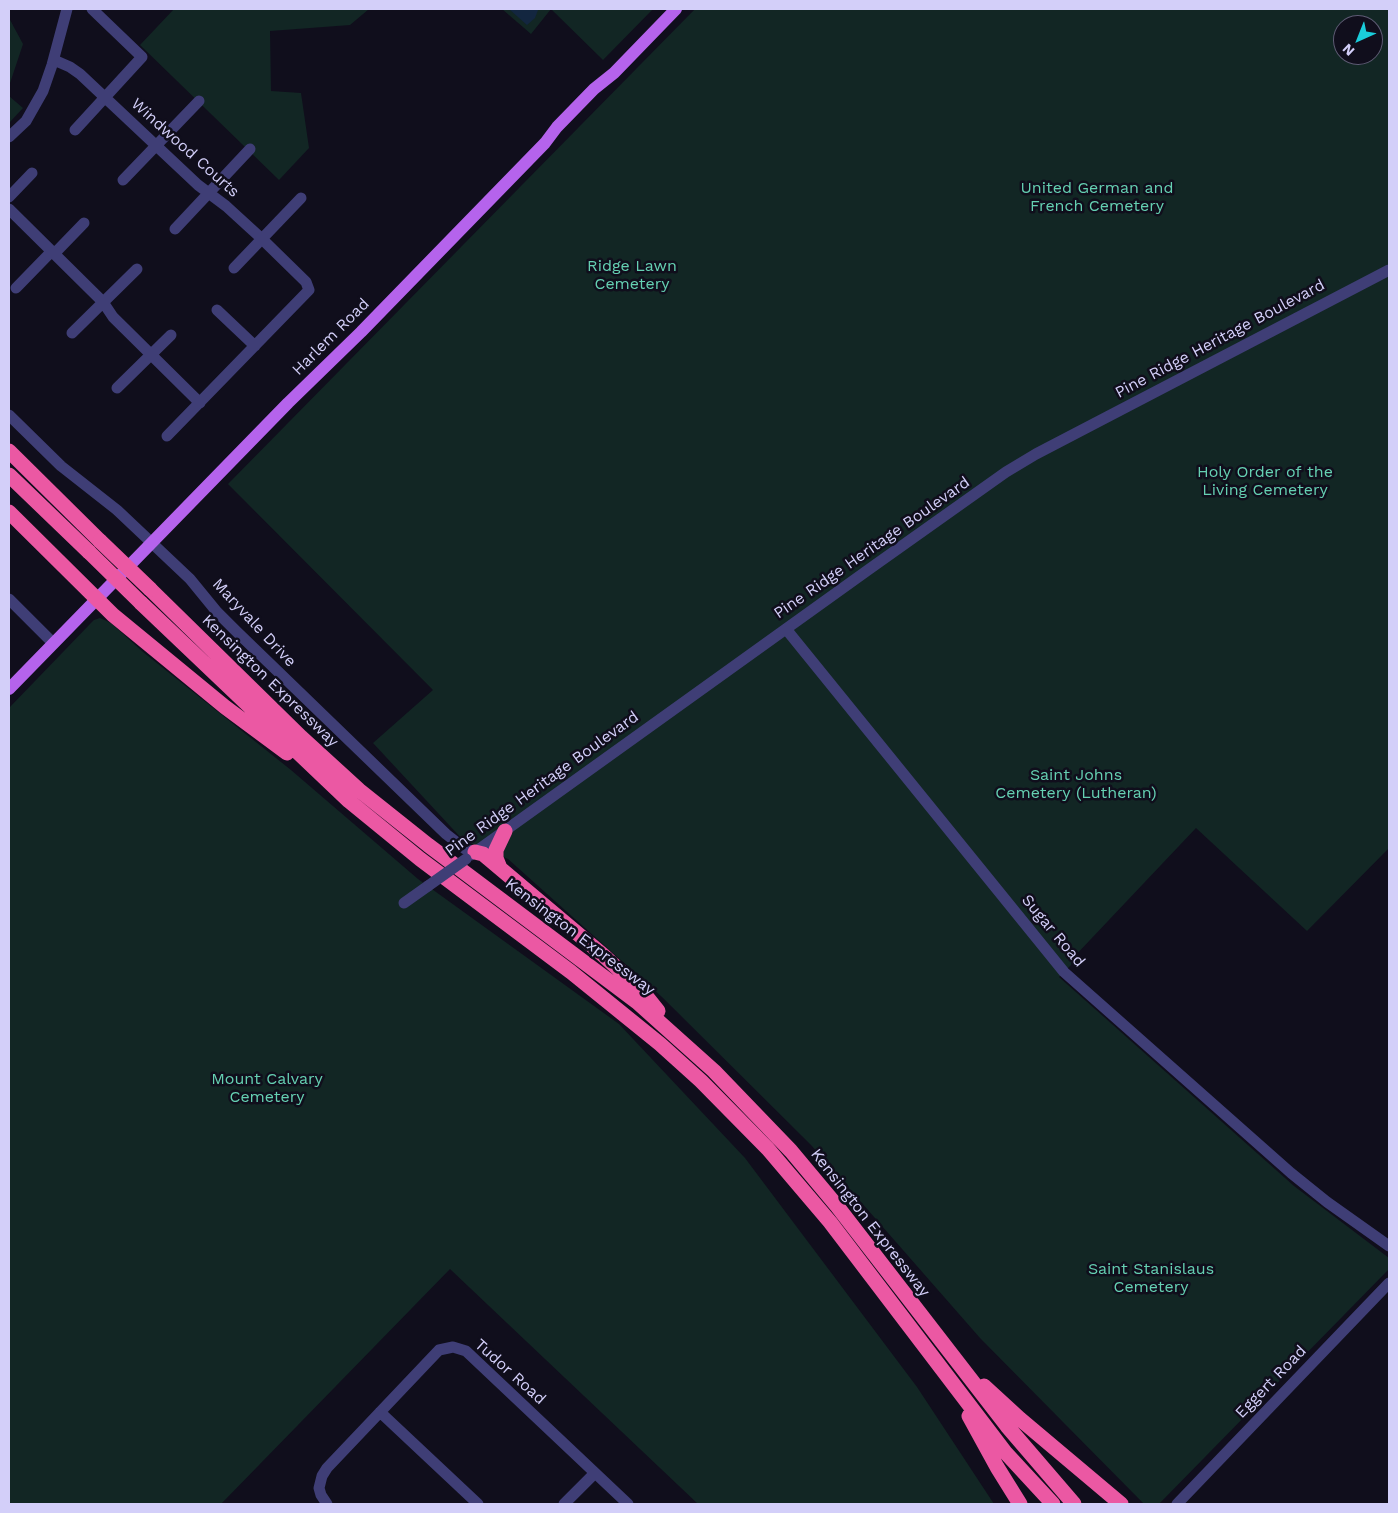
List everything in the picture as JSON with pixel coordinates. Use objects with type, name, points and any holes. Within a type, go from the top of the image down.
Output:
[{"type":"highway","name":"Kensington Expressway","points":[[9,451],[301,737],[359,790],[637,1002],[686,1045],[754,1111],[792,1152],[837,1206],[951,1355],[1042,1469],[1074,1504]]},
{"type":"highway","name":"Kensington Expressway","points":[[9,475],[325,779],[393,838],[616,1008],[701,1081],[768,1149],[830,1222],[1005,1452],[1053,1504]]},
{"type":"highway","points":[[9,512],[96,599],[162,656],[270,742],[325,779]]},
{"type":"highway","points":[[500,868],[496,858],[496,850],[505,831]]},
{"type":"highway","points":[[470,855],[483,854],[603,955],[642,992],[686,1045]]},
{"type":"highway","points":[[951,1355],[1020,1419],[1121,1504]]},
{"type":"highway","points":[[946,1376],[997,1468],[1020,1504]]},
{"type":"main road","name":"Harlem Road","points":[[9,689],[288,403],[361,332],[545,143],[594,89],[614,72],[676,9]]},
{"type":"street","points":[[9,137],[26,121],[46,84],[67,9]]},
{"type":"street","points":[[74,130],[142,58],[92,9]]},
{"type":"street","name":"Windwood Courts","points":[[54,60],[80,74],[198,185],[210,192],[261,238],[306,282],[309,290],[255,346]]},
{"type":"street","points":[[123,180],[199,101]]},
{"type":"street","points":[[175,229],[250,150]]},
{"type":"street","points":[[9,197],[32,173]]},
{"type":"street","points":[[234,268],[301,198]]},
{"type":"street","points":[[9,209],[103,302],[112,317],[200,403]]},
{"type":"street","points":[[16,288],[84,223]]},
{"type":"street","points":[[72,333],[137,269]]},
{"type":"street","name":"Pine Ridge Heritage Boulevard","points":[[404,903],[1006,472],[1036,454],[1389,270]]},
{"type":"street","points":[[166,436],[255,346],[217,310]]},
{"type":"street","points":[[117,388],[171,335]]},
{"type":"street","name":"Maryvale Drive","points":[[9,415],[65,470],[117,510],[190,579],[217,612],[236,631],[359,751],[470,855]]},
{"type":"street","points":[[9,599],[53,643]]},
{"type":"street","name":"Sugar Road","points":[[786,629],[1064,972],[1291,1173],[1327,1202],[1389,1246]]},
{"type":"street","name":"Eggert Road","points":[[1177,1504],[1389,1283]]},
{"type":"street","name":"Tudor Road","points":[[327,1504],[319,1488],[322,1476],[327,1468],[439,1350],[446,1348],[459,1348],[466,1351],[628,1504]]},
{"type":"street","points":[[380,1412],[478,1504]]},
{"type":"street","points":[[564,1504],[594,1473]]},
{"type":"green space","points":[[174,9],[369,9],[350,25],[270,31],[271,91],[301,93],[309,148],[279,180],[140,45]]},
{"type":"green space","points":[[502,9],[551,9],[531,34]]},
{"type":"green space","points":[[551,9],[653,9],[603,60]]},
{"type":"green space","points":[[695,9],[1389,9],[1389,848],[1307,931],[1196,828],[1073,958],[1071,965],[1059,977],[1294,1186],[1389,1258],[1389,1269],[1159,1504],[1144,1504],[980,1338],[811,1145],[662,997],[508,859],[463,840],[373,743],[433,690],[228,484]]},
{"type":"green space","points":[[9,18],[23,44],[9,86]]},
{"type":"green space","points":[[9,96],[23,108],[10,122],[9,120]]},
{"type":"green space","name":"Mount Calvary Cemetery","points":[[100,618],[111,623],[143,652],[291,770],[418,879],[619,1024],[745,1158],[917,1387],[994,1504],[698,1504],[450,1269],[221,1504],[9,1504],[9,708],[94,620]]},
{"type":"water","points":[[509,9],[538,10],[535,18],[527,25]]},
{"type":"park label","name":"United German and French Cemetery","points":[[1097,197]]},
{"type":"park label","name":"Ridge Lawn Cemetery","points":[[632,275]]},
{"type":"park label","name":"Holy Order of the Living Cemetery","points":[[1265,481]]},
{"type":"park label","name":"Saint Johns Cemetery (Lutheran)","points":[[1076,784]]},
{"type":"park label","name":"Saint Stanislaus Cemetery","points":[[1151,1278]]}]
